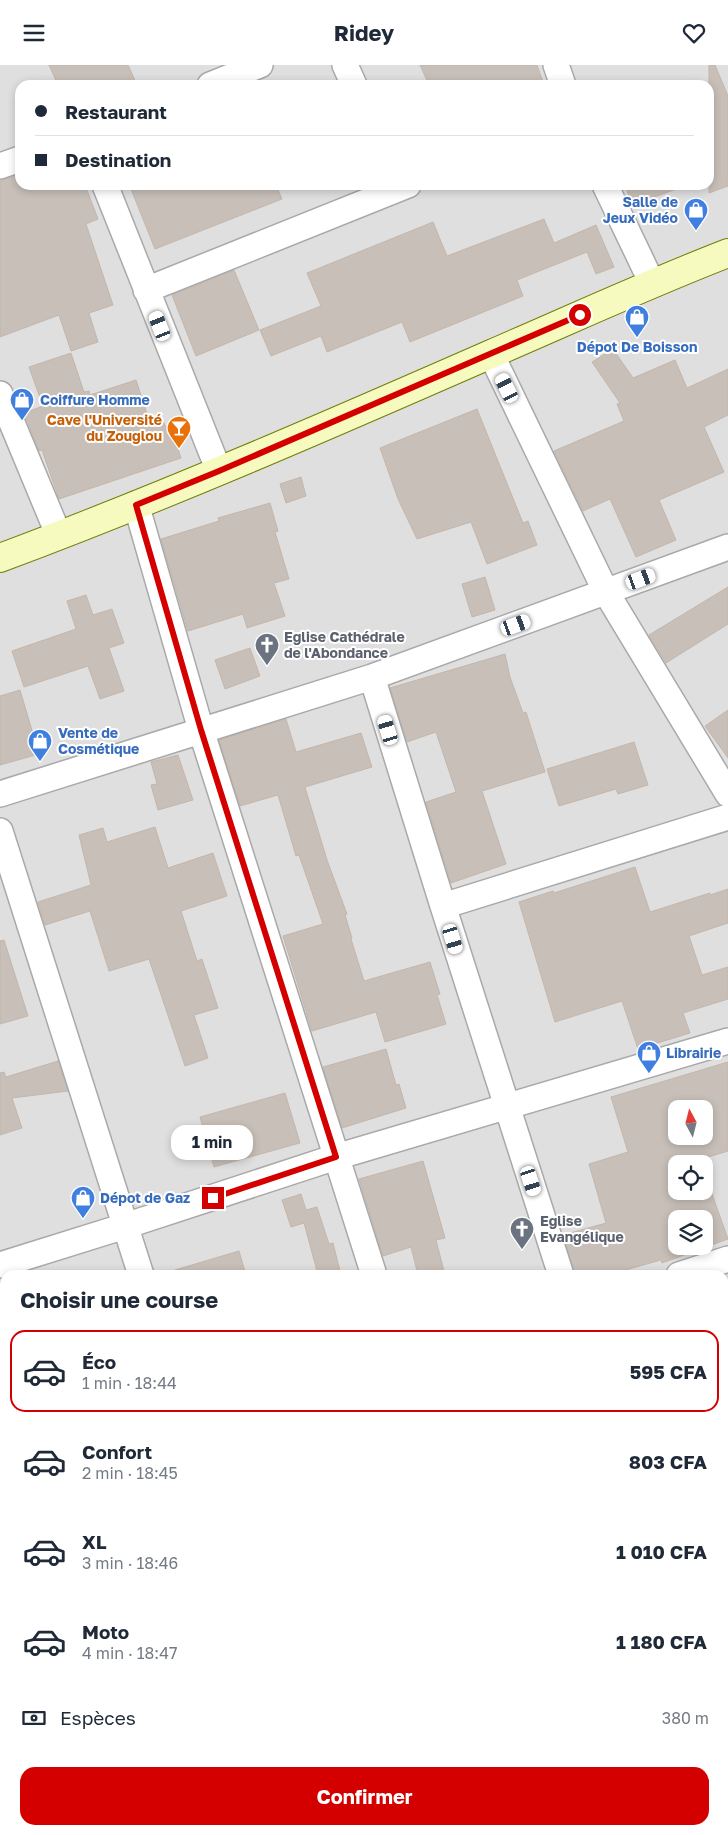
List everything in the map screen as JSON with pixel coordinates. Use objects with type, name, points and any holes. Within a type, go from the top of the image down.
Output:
[{"type":"street","points":[[222,80],[260,65]]},
{"type":"street","points":[[345,65],[352,80]]},
{"type":"street","points":[[556,65],[561,80]]},
{"type":"street","points":[[0,166],[15,161]]},
{"type":"street","points":[[107,190],[219,471]]},
{"type":"street","points":[[146,290],[392,190]]},
{"type":"street","points":[[607,190],[652,283]]},
{"type":"street","points":[[0,558],[219,471],[652,283],[728,253]]},
{"type":"street","points":[[491,354],[606,592],[728,794]]},
{"type":"street","points":[[0,394],[59,536]]},
{"type":"street","points":[[136,505],[201,730],[372,1270]]},
{"type":"street","points":[[0,794],[372,677],[728,547]]},
{"type":"street","points":[[372,677],[443,907],[559,1270]]},
{"type":"street","points":[[443,907],[728,817]]},
{"type":"street","points":[[0,831],[139,1270]]},
{"type":"street","points":[[0,1265],[125,1227],[336,1157],[728,1041]]},
{"type":"street","points":[[694,1270],[728,1259]]},
{"type":"shaded area","points":[[0,65],[728,65],[728,1270],[0,1270]]},
{"type":"building","points":[[49,65],[128,65],[135,80],[56,80]]},
{"type":"building","points":[[420,65],[537,65],[542,80],[427,80]]},
{"type":"building","points":[[709,65],[715,65],[728,96],[728,186],[709,193],[709,190],[714,190],[714,80],[709,80]]},
{"type":"building","points":[[15,176],[15,190],[87,190],[98,219],[86,224],[113,305],[89,313],[98,342],[71,351],[59,315],[0,337],[0,181]]},
{"type":"building","points":[[131,190],[278,190],[282,199],[155,249]]},
{"type":"building","points":[[627,190],[674,190],[632,205]]},
{"type":"building","points":[[544,219],[554,243],[596,225],[614,267],[596,274],[587,252],[517,280],[523,296],[410,342],[402,322],[327,352],[321,336],[271,356],[260,330],[321,306],[307,273],[433,222],[447,256]]},
{"type":"building","points":[[234,270],[259,330],[196,356],[172,295]]},
{"type":"building","points":[[613,349],[633,378],[675,360],[687,388],[728,369],[728,415],[704,427],[724,472],[659,500],[676,540],[636,557],[610,499],[583,511],[554,451],[624,421],[617,404],[620,403],[592,362]]},
{"type":"building","points":[[71,353],[84,392],[89,391],[90,395],[136,380],[151,426],[163,421],[171,438],[174,437],[181,458],[59,499],[42,450],[39,451],[24,413],[43,406],[29,367]]},
{"type":"building","points":[[477,409],[523,523],[528,521],[537,545],[487,564],[471,522],[417,539],[398,499],[380,448]]},
{"type":"building","points":[[301,477],[306,496],[286,503],[280,484]]},
{"type":"building","points":[[270,503],[278,531],[275,532],[289,579],[274,583],[285,616],[247,628],[243,614],[188,631],[161,539],[219,521],[218,518]]},
{"type":"building","points":[[485,577],[495,610],[472,617],[462,584]]},
{"type":"building","points":[[728,587],[728,624],[666,663],[649,635]]},
{"type":"building","points":[[86,595],[93,615],[112,609],[124,643],[109,648],[124,691],[100,699],[88,666],[24,687],[12,651],[76,629],[67,601]]},
{"type":"building","points":[[250,648],[260,676],[225,689],[215,660]]},
{"type":"building","points":[[505,654],[510,677],[523,713],[526,712],[545,772],[482,791],[506,864],[451,883],[426,802],[456,792],[436,732],[407,742],[390,688]]},
{"type":"building","points":[[20,690],[39,754],[0,765],[0,696]]},
{"type":"building","points":[[728,710],[728,758],[705,726]]},
{"type":"building","points":[[286,719],[296,752],[361,733],[372,767],[305,787],[327,860],[347,914],[345,915],[351,939],[364,981],[430,962],[440,994],[437,995],[446,1024],[385,1042],[376,1012],[312,1031],[283,936],[323,924],[299,855],[296,856],[278,795],[240,806],[219,740]]},
{"type":"building","points":[[634,742],[648,785],[618,794],[616,789],[559,806],[547,769]]},
{"type":"building","points":[[178,755],[193,800],[158,810],[151,785],[157,784],[151,762]]},
{"type":"building","points":[[155,827],[168,868],[213,853],[227,896],[181,911],[197,961],[202,959],[218,1008],[194,1015],[208,1058],[185,1066],[149,959],[109,971],[90,911],[45,925],[38,902],[91,885],[79,835],[103,828],[107,842]]},
{"type":"building","points":[[635,867],[650,912],[728,889],[728,923],[689,936],[702,975],[728,967],[728,999],[683,1013],[690,1033],[638,1049],[622,1001],[555,1022],[519,902]]},
{"type":"building","points":[[4,940],[28,1016],[0,1024],[0,941]]},
{"type":"building","points":[[386,1049],[396,1085],[399,1084],[406,1108],[342,1128],[323,1067]]},
{"type":"building","points":[[58,1061],[68,1091],[12,1098],[22,1128],[0,1135],[0,1073],[4,1072],[6,1077]]},
{"type":"building","points":[[728,1062],[728,1151],[713,1156],[668,1155],[668,1200],[713,1200],[713,1196],[728,1239],[713,1244],[713,1210],[668,1210],[668,1255],[684,1255],[662,1263],[661,1260],[626,1270],[574,1270],[563,1235],[606,1223],[589,1164],[628,1152],[611,1097]]},
{"type":"building","points":[[285,1093],[300,1143],[214,1167],[200,1117]]},
{"type":"building","points":[[423,1161],[445,1238],[436,1240],[444,1270],[417,1270],[411,1247],[383,1256],[359,1179]]},
{"type":"building","points":[[301,1194],[306,1210],[317,1207],[329,1244],[333,1243],[340,1270],[317,1270],[304,1223],[291,1227],[282,1200]]},
{"type":"building","points":[[239,1251],[245,1270],[175,1270]]},
{"type":"place","name":"Salle de Jeux Vidéo","points":[[696,231]]},
{"type":"place","name":"Dépot De Boisson","points":[[637,338]]},
{"type":"place","name":"Coiffure Homme","points":[[22,421]]},
{"type":"place","name":"Cave l'Université du Zouglou","points":[[179,449]]},
{"type":"place","name":"Eglise Cathédrale de l'Abondance","points":[[267,666]]},
{"type":"place","name":"Vente de Cosmétique","points":[[40,762]]},
{"type":"place","name":"Librairie","points":[[649,1074]]},
{"type":"place","name":"Dépot de Gaz","points":[[83,1219]]},
{"type":"place","name":"Eglise Evangélique","points":[[522,1250]]},
{"type":"route","points":[[213,1198],[336,1157],[201,730],[136,505],[580,315]]}]
